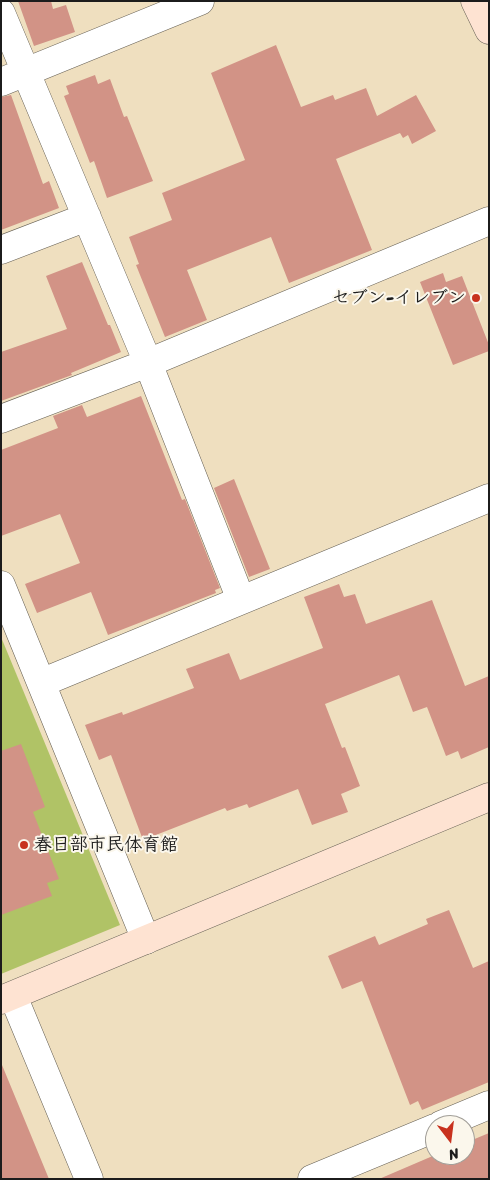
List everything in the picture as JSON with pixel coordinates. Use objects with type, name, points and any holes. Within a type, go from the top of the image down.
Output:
[{"type":"street","points":[[1,82],[200,1]]},
{"type":"street","points":[[475,1],[489,30]]},
{"type":"street","points":[[1,13],[27,71],[148,363],[241,600]]},
{"type":"street","points":[[1,250],[87,217]]},
{"type":"street","points":[[1,420],[148,363],[489,221]]},
{"type":"street","points":[[41,684],[489,498]]},
{"type":"street","points":[[1,585],[146,940]]},
{"type":"street","points":[[89,1179],[7,998],[489,797]]},
{"type":"street","points":[[465,1115],[489,1105]]},
{"type":"street","points":[[312,1179],[357,1170],[425,1133]]},
{"type":"green space","points":[[1,637],[120,925],[1,974]]},
{"type":"building","points":[[18,1],[51,1],[53,9],[66,5],[75,32],[34,46]]},
{"type":"building","points":[[276,45],[301,107],[333,95],[335,100],[366,88],[377,116],[416,95],[436,131],[412,144],[408,135],[403,138],[400,133],[336,159],[372,250],[289,283],[271,237],[187,270],[207,320],[165,337],[136,265],[139,264],[129,237],[172,220],[162,193],[245,160],[211,73]]},
{"type":"building","points":[[95,75],[98,84],[110,79],[124,117],[127,116],[153,181],[107,198],[94,161],[90,163],[64,96],[69,94],[66,86]]},
{"type":"building","points":[[11,95],[43,184],[49,181],[59,208],[1,230],[1,97]]},
{"type":"building","points":[[82,262],[121,352],[71,373],[72,375],[1,401],[1,352],[67,329],[46,276]]},
{"type":"building","points":[[443,273],[446,282],[462,276],[489,345],[489,351],[453,365],[420,282]]},
{"type":"building","points":[[141,396],[182,500],[185,499],[220,588],[215,590],[216,593],[108,635],[91,592],[37,613],[25,584],[80,563],[60,514],[1,536],[1,450],[58,428],[53,416],[82,405],[87,417]]},
{"type":"building","points":[[234,479],[270,569],[249,577],[214,488]]},
{"type":"building","points":[[339,584],[344,597],[355,594],[366,624],[432,600],[465,686],[489,676],[489,747],[461,759],[458,751],[446,756],[427,707],[413,712],[399,675],[325,704],[342,748],[345,747],[360,786],[341,794],[348,812],[312,825],[298,789],[249,808],[247,804],[227,811],[225,808],[143,840],[111,755],[99,760],[85,725],[122,712],[123,715],[194,688],[186,669],[229,653],[240,680],[323,648],[304,597]]},
{"type":"building","name":"春日部市民体育館","points":[[21,744],[45,807],[33,812],[59,879],[47,883],[52,896],[1,915],[1,751]]},
{"type":"building","points":[[449,910],[473,968],[489,961],[489,1082],[422,1110],[418,1101],[410,1105],[362,981],[342,989],[328,956],[375,936],[379,945],[428,924],[426,919]]},
{"type":"building","points":[[2,1065],[49,1179],[1,1179]]},
{"type":"building","points":[[489,1133],[489,1179],[379,1179],[425,1159],[425,1165],[475,1165],[475,1139]]},
{"type":"place","name":"セブン-イレブン","points":[[476,298]]},
{"type":"place","name":"春日部市民体育館","points":[[24,845]]}]
